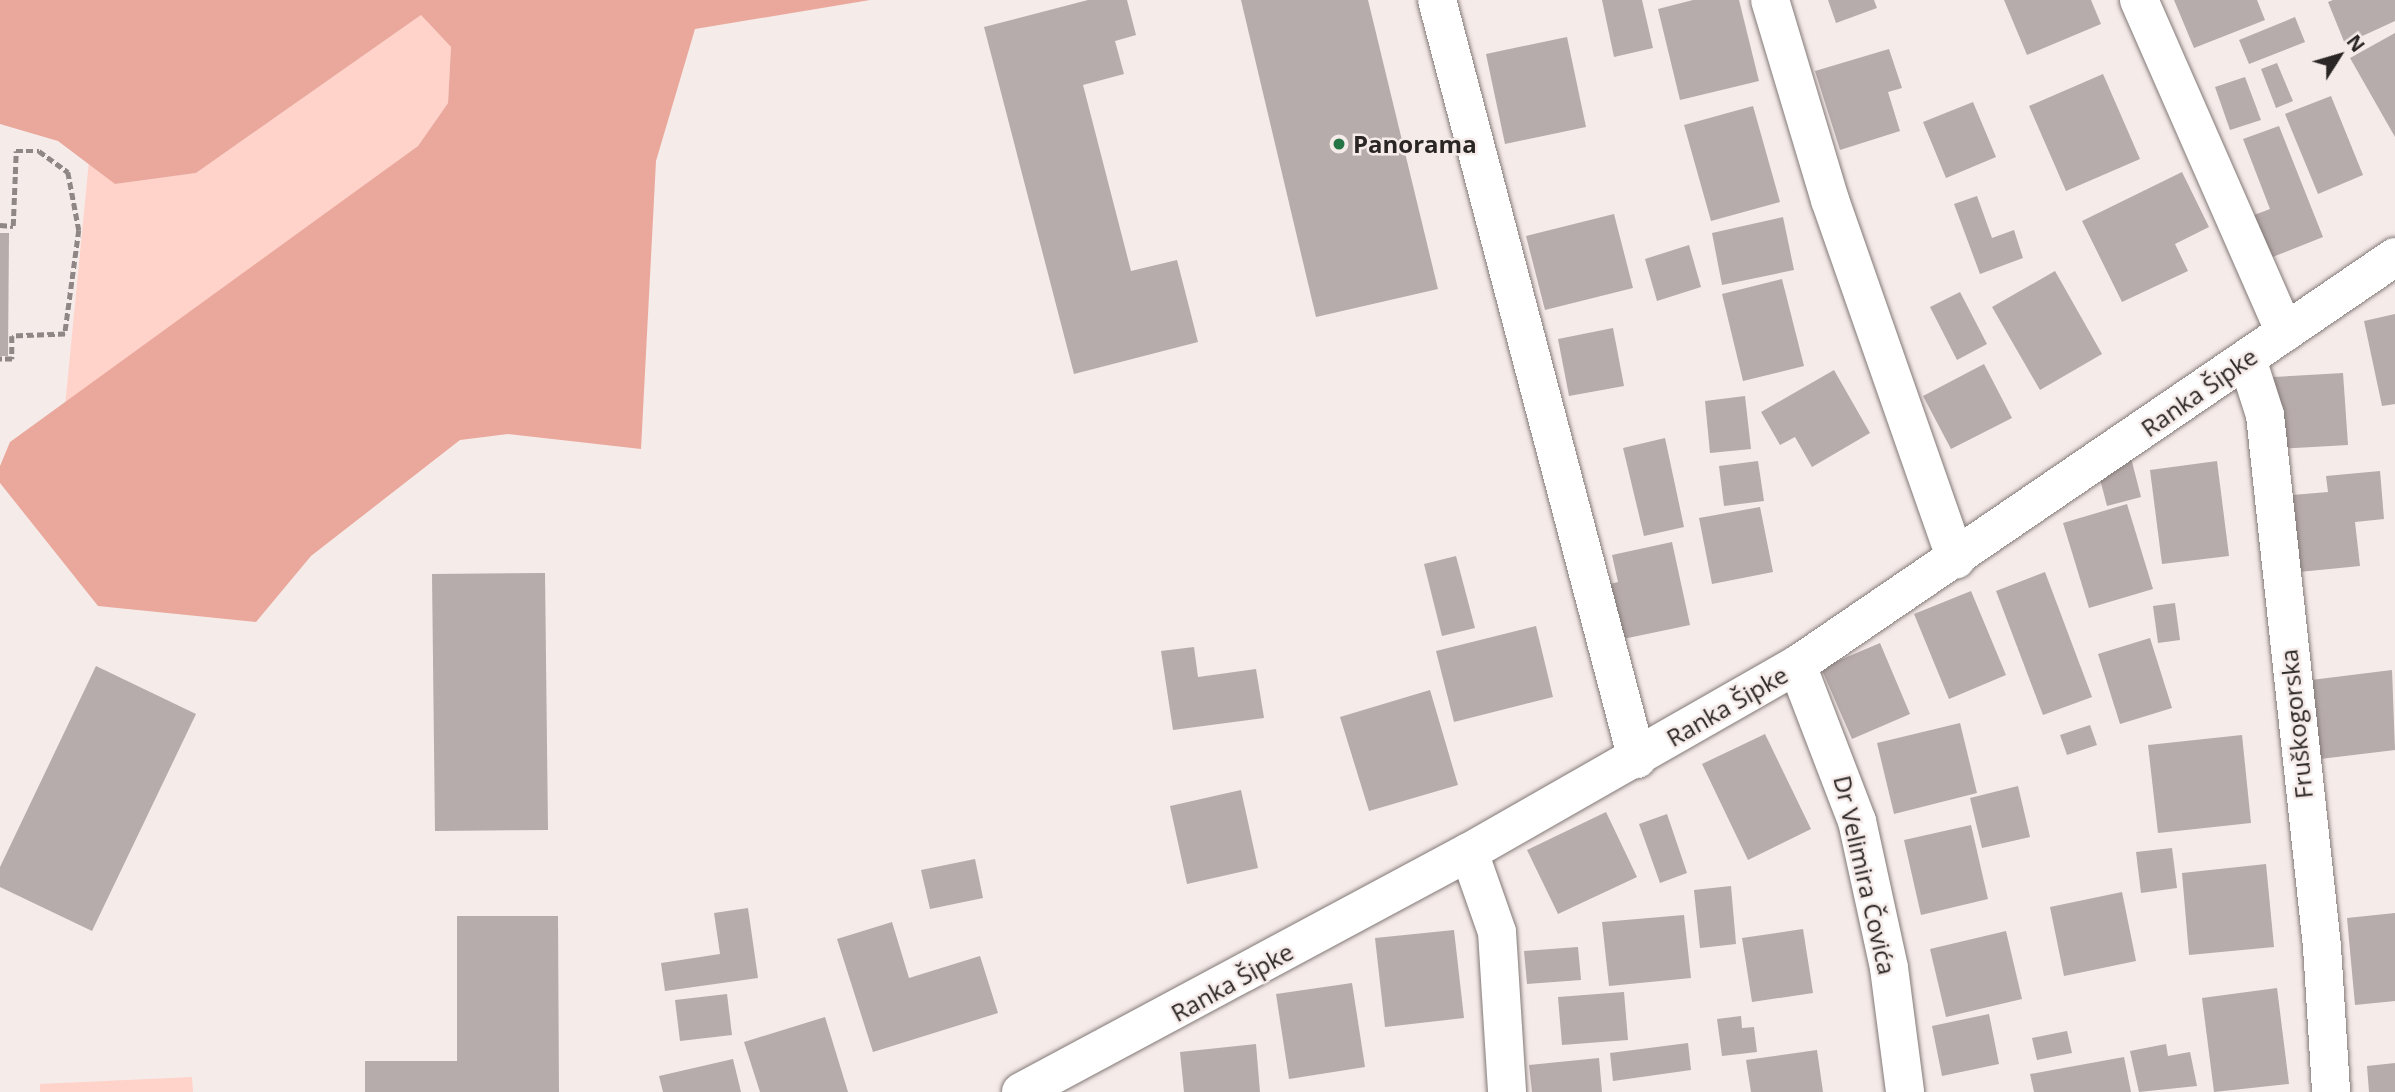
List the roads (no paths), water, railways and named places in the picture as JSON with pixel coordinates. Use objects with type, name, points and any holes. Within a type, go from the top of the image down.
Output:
[{"type":"street","points":[[1437,0],[1637,759]]},
{"type":"street","points":[[1770,0],[1835,214],[1956,560]]},
{"type":"street","points":[[2140,0],[2286,332]]},
{"type":"street","name":"Ranka Šipke","points":[[1021,1092],[1469,852],[1637,759],[1797,665],[1956,560],[2395,257]]},
{"type":"street","name":"Fruškogorska","points":[[2247,359],[2265,415],[2322,947],[2331,1092]]},
{"type":"street","name":"Dr Velimira Čovića","points":[[1797,665],[1857,821],[1889,968],[1905,1092]]},
{"type":"street","points":[[1469,852],[1497,932],[1507,1092]]},
{"type":"place","name":"Panorama","points":[[1339,144]]}]
